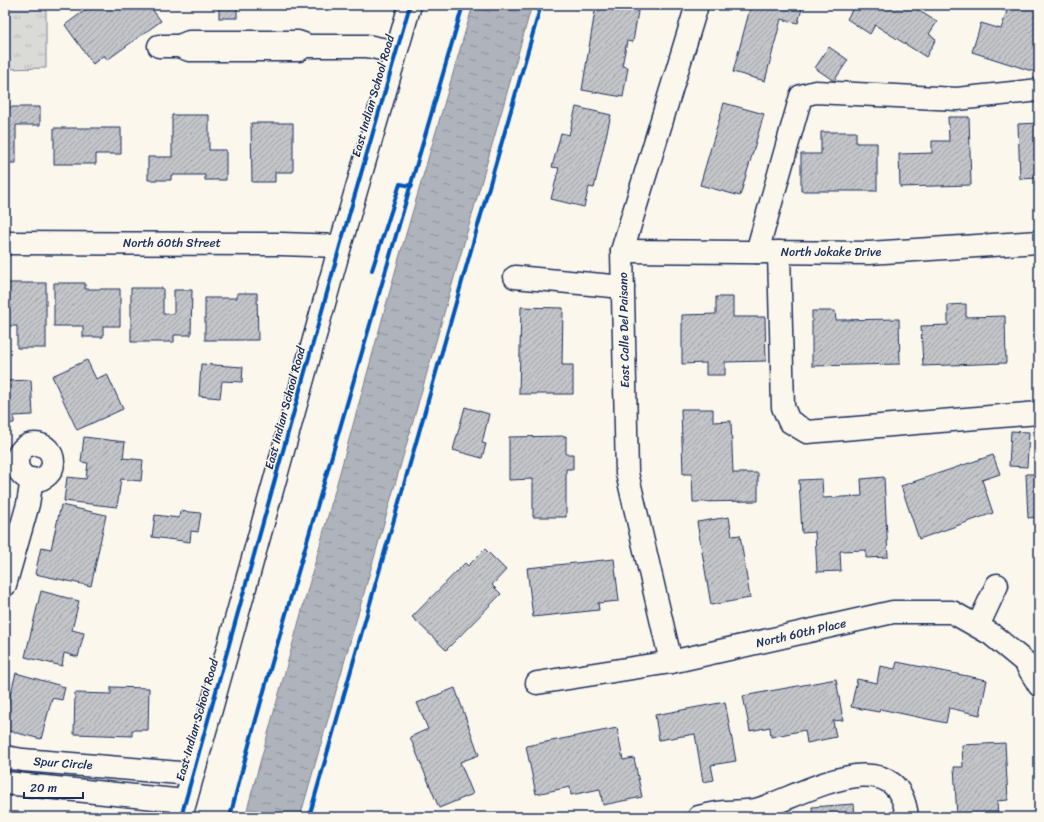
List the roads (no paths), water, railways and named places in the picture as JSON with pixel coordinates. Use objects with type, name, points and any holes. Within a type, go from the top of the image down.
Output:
[{"type":"street","name":"East Indian School Road","points":[[183,809],[340,246],[410,5]]},
{"type":"street","name":"East Calle Del Paisano","points":[[671,662],[627,473],[622,251],[697,5]]},
{"type":"street","points":[[169,46],[189,42],[298,42],[305,45],[367,46],[396,52]]},
{"type":"street","points":[[757,252],[801,96],[815,92],[957,99],[1039,90]]},
{"type":"street","name":"North Jokake Drive","points":[[622,251],[869,253],[1039,242]]},
{"type":"street","name":"North 60th Street","points":[[5,243],[282,244],[340,246]]},
{"type":"street","points":[[779,252],[783,407],[789,421],[807,432],[1039,413]]},
{"type":"street","points":[[515,277],[623,287]]},
{"type":"street","points":[[38,444],[47,449],[52,458],[51,468],[45,476],[36,480],[32,479],[26,477],[11,460],[28,445],[38,444]]},
{"type":"street","points":[[5,586],[28,504],[32,479]]},
{"type":"street","points":[[978,626],[997,585]]},
{"type":"street","name":"North 60th Place","points":[[537,683],[671,662],[893,612],[952,612],[991,634],[1025,662],[1039,685]]},
{"type":"street","name":"Spur Circle","points":[[5,757],[23,760],[192,774]]},
{"type":"street","points":[[699,817],[724,812],[757,813],[807,790],[856,776],[879,776],[894,784],[906,806],[907,817]]},
{"type":"street","points":[[5,783],[183,809]]},
{"type":"water","points":[[473,5],[532,5],[300,817],[245,817],[399,258]]}]
